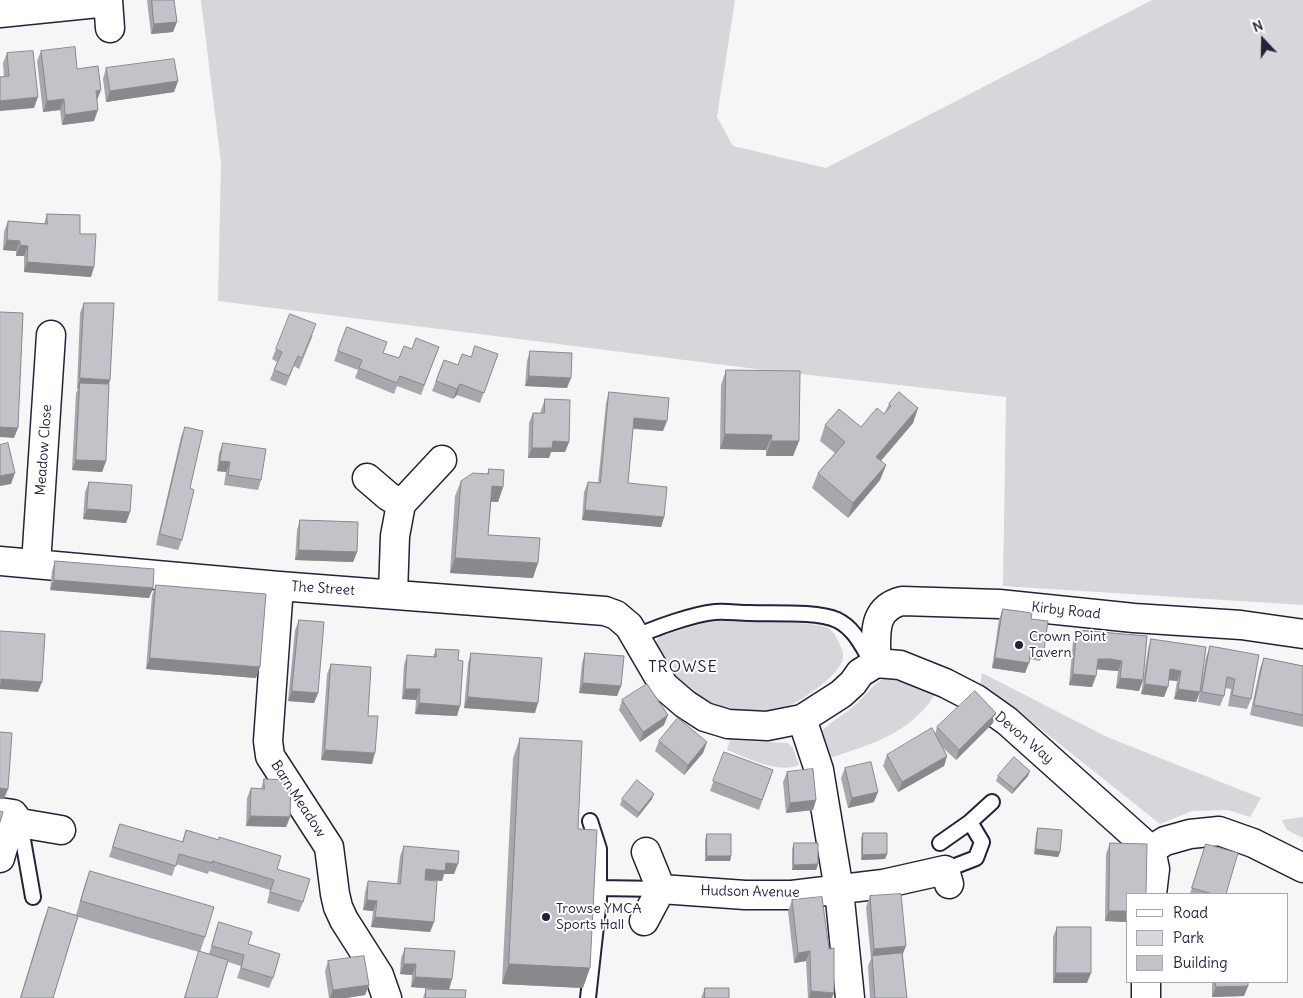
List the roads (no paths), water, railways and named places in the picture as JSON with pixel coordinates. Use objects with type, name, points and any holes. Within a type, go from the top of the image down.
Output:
[{"type":"street","points":[[0,13],[109,10]]},
{"type":"street","name":"Meadow Close","points":[[36,564],[51,335]]},
{"type":"street","points":[[393,594],[395,536],[401,504],[442,460]]},
{"type":"street","points":[[367,478],[388,496],[401,504]]},
{"type":"street","name":"The Street","points":[[0,561],[279,586],[605,611],[624,620],[629,626],[634,638],[664,686],[704,717],[728,724],[750,727],[767,726],[802,719]]},
{"type":"street","name":"Barn Meadow","points":[[279,586],[268,741],[270,756],[330,847],[338,907],[344,920],[379,975],[387,998]]},
{"type":"street","name":"Kirby Road","points":[[875,663],[877,627],[880,616],[889,606],[902,602],[998,604],[1134,618],[1241,625],[1303,634]]},
{"type":"street","points":[[850,998],[839,890],[819,770],[802,719],[841,694],[853,683],[860,673],[875,663]]},
{"type":"street","name":"Devon Way","points":[[875,663],[900,665],[945,683],[976,699],[1007,721],[1151,850]]},
{"type":"street","points":[[0,858],[11,817],[60,830]]},
{"type":"street","points":[[1152,893],[1155,869],[1151,850],[1165,841],[1190,834],[1219,831],[1253,843],[1303,868]]},
{"type":"street","points":[[644,922],[661,888],[646,852]]},
{"type":"street","name":"Hudson Avenue","points":[[661,888],[755,895],[792,895],[947,877]]},
{"type":"street","points":[[1146,983],[1146,998]]},
{"type":"lane","points":[[634,638],[673,623],[714,612],[812,615],[837,620],[845,625],[853,632],[875,663]]},
{"type":"lane","points":[[940,843],[970,822],[992,802]]},
{"type":"lane","points":[[11,817],[33,897]]},
{"type":"lane","points":[[588,998],[599,888],[599,849],[590,821]]},
{"type":"lane","points":[[947,877],[976,858],[982,842],[970,822]]},
{"type":"lane","points":[[599,888],[661,888]]},
{"type":"place","name":"Crown Point Tavern","points":[[1019,645]]},
{"type":"place","name":"Trowse YMCA Sports Hall","points":[[546,917]]},
{"type":"district","name":"TROWSE","points":[[683,667]]}]
